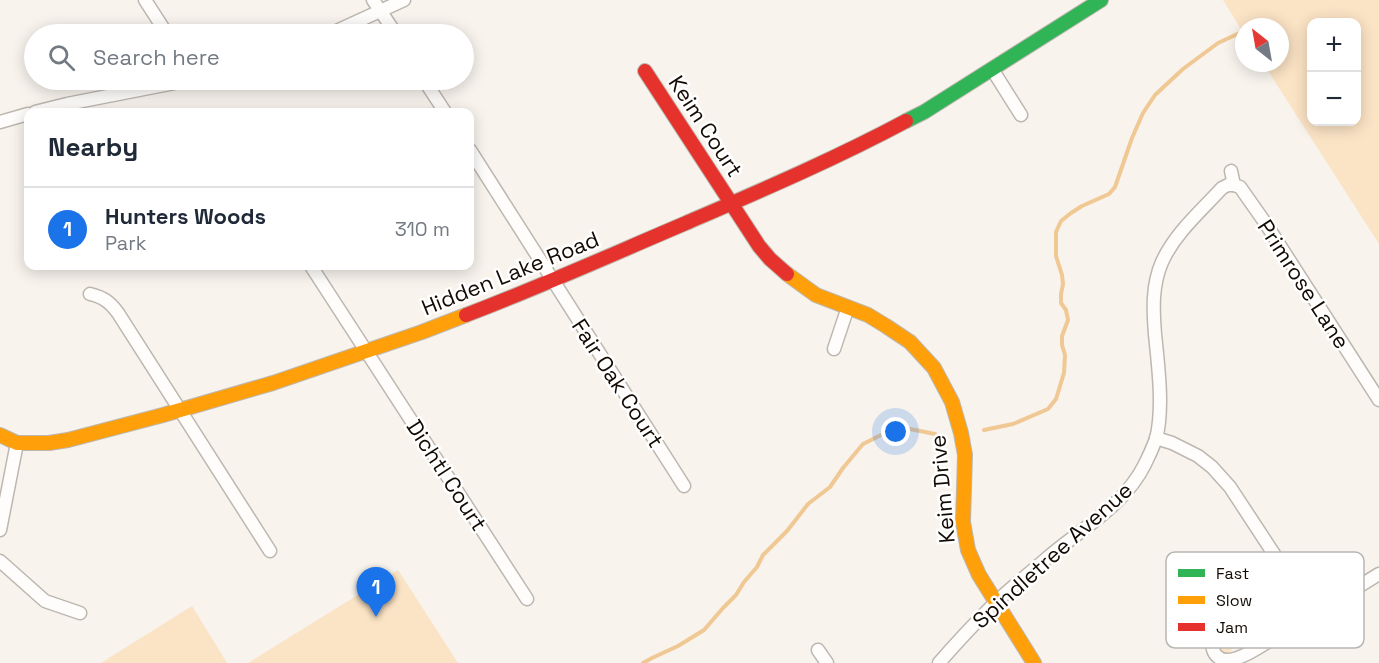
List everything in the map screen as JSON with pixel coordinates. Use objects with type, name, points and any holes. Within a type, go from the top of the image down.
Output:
[{"type":"street","points":[[145,0],[161,24]]},
{"type":"street","points":[[374,0],[389,24]]},
{"type":"street","points":[[353,24],[404,0]]},
{"type":"street","name":"Hidden Lake Road","points":[[17,444],[68,440],[273,383],[422,332],[553,280],[886,132],[924,112],[1101,0]]},
{"type":"street","points":[[992,69],[1021,115]]},
{"type":"street","name":"Keim Court","points":[[645,71],[730,203]]},
{"type":"street","points":[[51,108],[139,90]]},
{"type":"street","points":[[431,90],[443,108]]},
{"type":"street","points":[[0,122],[24,115]]},
{"type":"street","name":"Fair Oak Court","points":[[474,156],[684,486]]},
{"type":"street","points":[[1232,171],[1234,185]]},
{"type":"street","name":"Primrose Lane","points":[[1234,185],[1240,187],[1266,224],[1379,400]]},
{"type":"street","name":"Spindletree Avenue","points":[[939,663],[996,602],[1056,550],[1106,511],[1127,490],[1145,464],[1156,438],[1160,398],[1153,307],[1157,277],[1162,261],[1174,241],[1222,188],[1234,185]]},
{"type":"street","name":"Keim Drive","points":[[730,203],[770,259],[816,295],[868,315],[910,342],[929,362],[942,381],[952,402],[965,455],[963,522],[967,544],[979,575],[1035,663]]},
{"type":"street","name":"Dichtl Court","points":[[314,270],[527,599]]},
{"type":"street","points":[[90,294],[106,299],[113,306],[270,551]]},
{"type":"street","points":[[834,349],[848,308]]},
{"type":"street","points":[[0,435],[17,444],[0,530]]},
{"type":"street","points":[[1156,438],[1198,456],[1212,467],[1230,487],[1273,552]]},
{"type":"street","points":[[0,561],[45,601],[80,613]]},
{"type":"street","points":[[1364,583],[1379,574]]},
{"type":"street","points":[[818,650],[827,663]]},
{"type":"shaded area","points":[[1223,0],[1379,0],[1379,244],[1269,72],[1289,72],[1289,18],[1235,19]]},
{"type":"shaded area","points":[[398,570],[458,663],[248,663]]},
{"type":"shaded area","points":[[192,606],[227,663],[101,663]]},
{"type":"shaded area","points":[[1218,648],[1232,648],[1225,654]]},
{"type":"waterway","points":[[984,430],[1013,424],[1048,409],[1056,399],[1064,373],[1065,355],[1062,336],[1068,320],[1066,310],[1061,303],[1063,284],[1056,256],[1056,232],[1061,221],[1082,206],[1109,194],[1115,187],[1132,138],[1143,113],[1155,95],[1183,69],[1218,43],[1235,35]]},
{"type":"waterway","points":[[643,663],[704,630],[736,595],[763,555],[787,531],[808,504],[830,487],[863,444],[895,429],[905,428],[935,434]]},
{"type":"traffic: fast","points":[[906,121],[924,112],[1101,0]]},
{"type":"traffic: slow","points":[[787,274],[816,295],[868,315],[886,326],[910,342],[934,368],[952,402],[961,433],[965,455],[963,522],[968,550],[979,575],[1034,663]]},
{"type":"traffic: slow","points":[[0,435],[17,443],[49,443],[68,440],[273,383],[466,315]]},
{"type":"traffic: jam","points":[[645,71],[759,246],[787,274]]},
{"type":"traffic: jam","points":[[466,315],[549,282],[769,187],[906,121]]},
{"type":"place","name":"Hunters Woods","points":[[376,617]]}]
